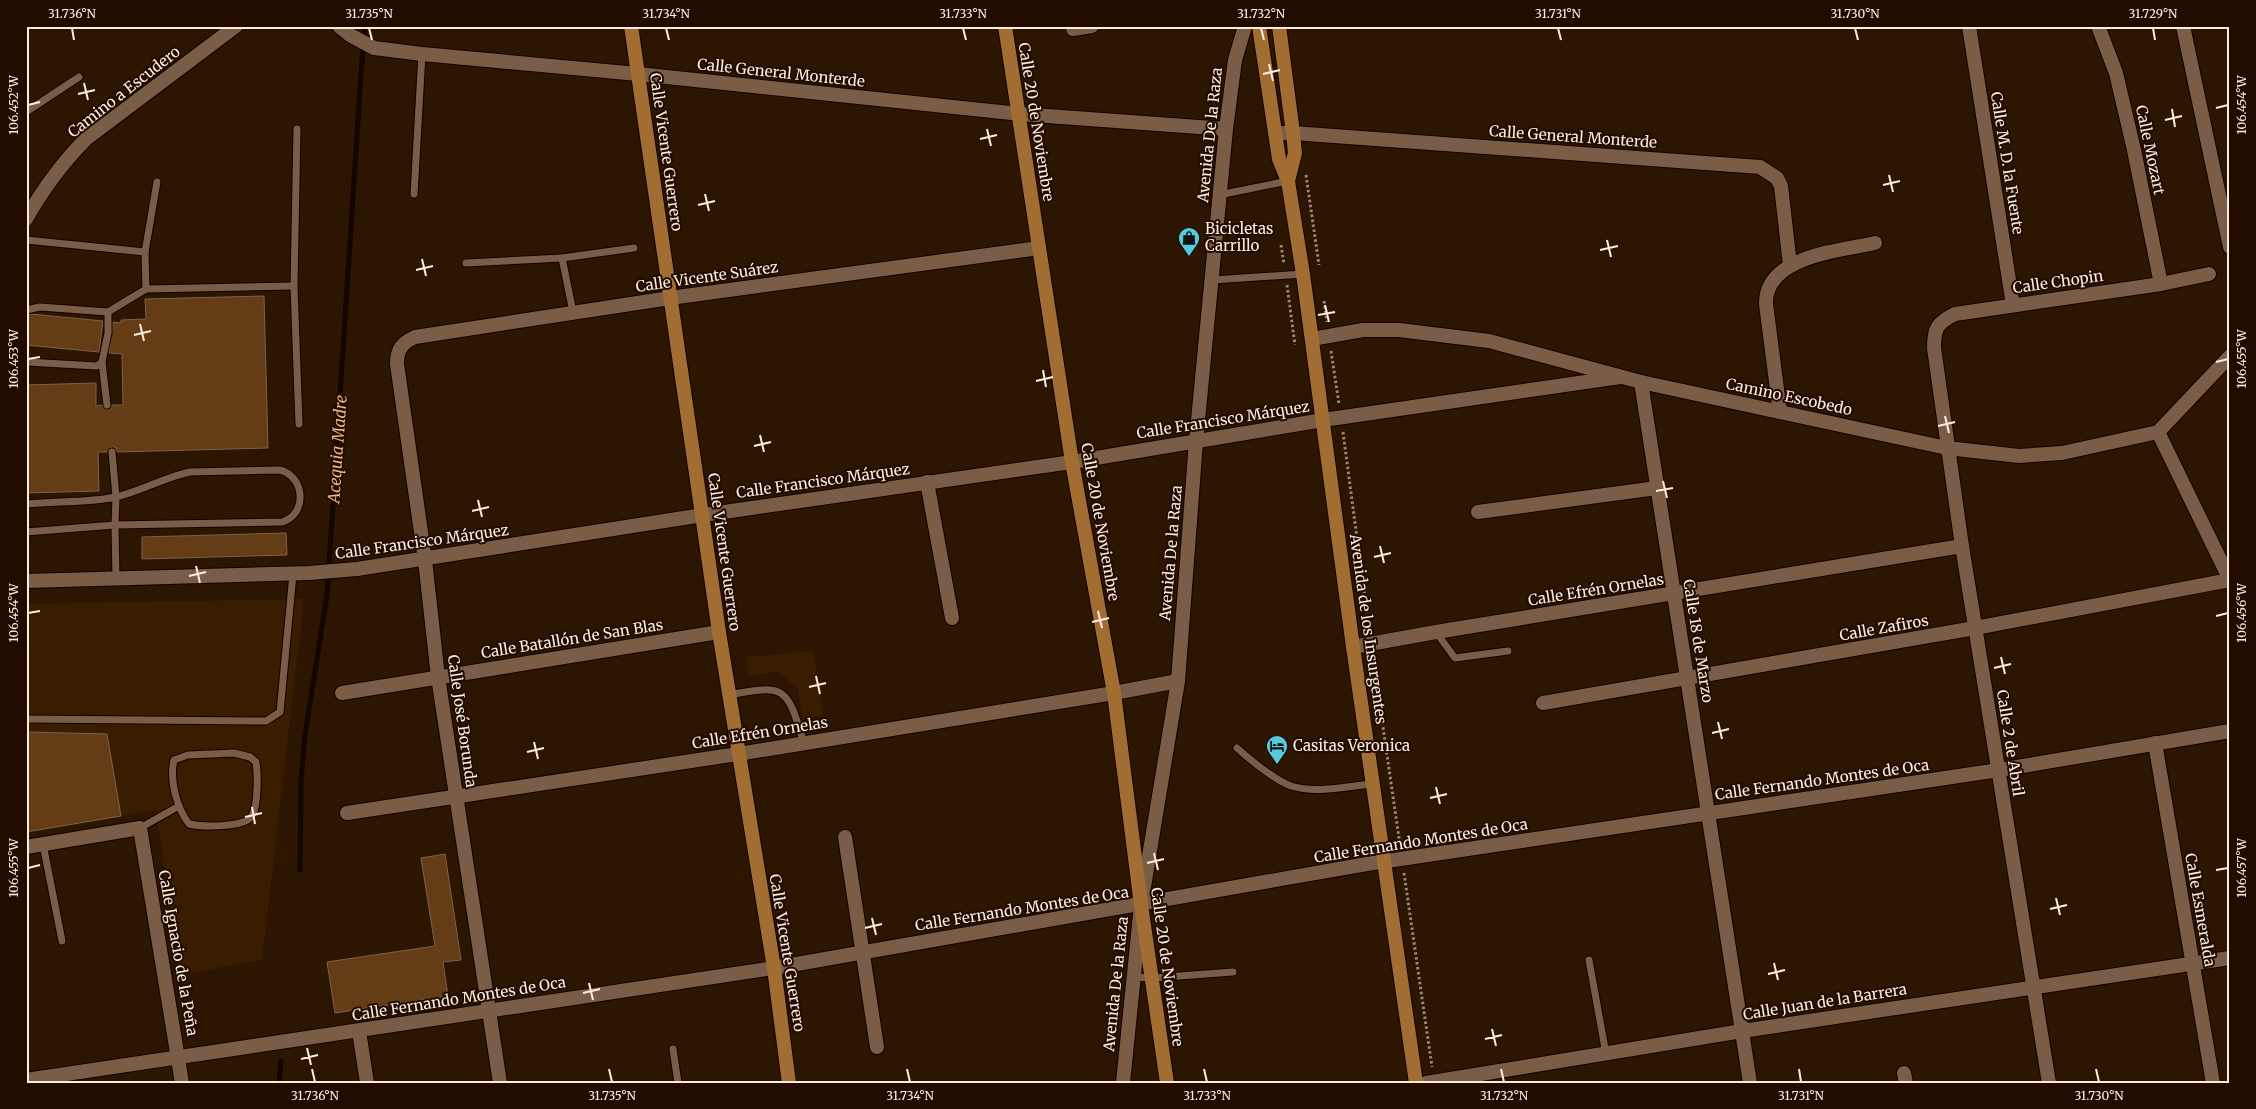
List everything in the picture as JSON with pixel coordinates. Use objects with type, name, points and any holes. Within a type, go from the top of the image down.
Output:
[{"type":"main road","name":"Calle Vicente Guerrero","points":[[631,26],[719,632],[774,968],[789,1083]]},
{"type":"main road","name":"Calle 20 de Noviembre","points":[[1005,26],[1072,462],[1114,693],[1141,905],[1167,1083]]},
{"type":"main road","points":[[1260,26],[1275,133]]},
{"type":"main road","points":[[1279,26],[1293,133]]},
{"type":"main road","name":"Avenida de los Insurgentes","points":[[1275,133],[1279,159],[1288,181],[1303,274],[1353,647],[1416,1083]]},
{"type":"main road","name":"Avenida de los Insurgentes","points":[[1288,181],[1294,153],[1293,133]]},
{"type":"street","name":"Camino a Escudero","points":[[26,218],[46,184],[86,139],[236,26]]},
{"type":"street","points":[[1073,29],[1092,26]]},
{"type":"street","name":"Avenida De la Raza","points":[[1123,1083],[1141,905],[1178,680],[1196,441],[1226,129],[1235,60],[1245,26]]},
{"type":"street","name":"Calle M. D. la Fuente","points":[[1969,26],[2013,305]]},
{"type":"street","name":"Calle Mozart","points":[[2098,26],[2116,73],[2161,284]]},
{"type":"street","points":[[2184,26],[2230,247]]},
{"type":"street","name":"Calle General Monterde","points":[[344,31],[374,48],[422,54],[638,74],[1020,114],[1226,129]]},
{"type":"street","name":"Calle General Monterde","points":[[1275,133],[1760,168],[1777,178],[1781,186],[1790,265]]},
{"type":"street","points":[[1780,412],[1766,294],[1775,277],[1790,265],[1816,255],[1874,243]]},
{"type":"street","name":"Calle Vicente Suárez","points":[[397,364],[400,347],[406,341],[415,337],[670,298],[1039,248]]},
{"type":"street","name":"Calle Chopin","points":[[1934,348],[1934,334],[1938,325],[1955,314],[2161,284],[2209,274]]},
{"type":"street","name":"Camino Escobedo","points":[[1312,339],[1363,330],[1399,330],[1488,341],[1641,382],[1947,448],[2018,456],[2062,453],[2158,432]]},
{"type":"street","name":"Calle 2 de Abril","points":[[1934,348],[1962,546],[2049,1083]]},
{"type":"street","points":[[2230,356],[2158,432],[2230,580]]},
{"type":"street","name":"Calle José Borunda","points":[[397,364],[426,560],[438,677],[500,1083]]},
{"type":"street","name":"Calle Francisco Márquez","points":[[26,581],[293,574],[357,569],[426,560],[703,515],[1072,462],[1323,420],[1342,419],[1620,377]]},
{"type":"street","name":"Calle 18 de Marzo","points":[[1641,382],[1750,1083]]},
{"type":"street","points":[[927,482],[952,618]]},
{"type":"street","points":[[1478,512],[1657,488]]},
{"type":"street","name":"Calle Efrén Ornelas","points":[[1353,647],[1962,546]]},
{"type":"street","name":"Calle Zafiros","points":[[1543,703],[1975,628],[2230,580]]},
{"type":"street","name":"Calle Batallón de San Blas","points":[[342,693],[719,632]]},
{"type":"street","name":"Calle Efrén Ornelas","points":[[347,813],[738,754],[1114,693],[1178,680]]},
{"type":"street","name":"Calle Fernando Montes de Oca","points":[[26,1080],[309,1036],[359,1031],[774,968],[1385,862],[1999,770],[2230,731]]},
{"type":"street","name":"Calle Esmeralda","points":[[2155,743],[2213,1083]]},
{"type":"street","points":[[26,847],[140,828]]},
{"type":"street","name":"Calle Ignacio de la Peña","points":[[140,828],[182,1083]]},
{"type":"street","points":[[845,837],[877,1047]]},
{"type":"street","name":"Calle Juan de la Barrera","points":[[1430,1082],[1493,1078],[1606,1054],[1742,1031],[2230,958]]},
{"type":"street","points":[[359,1031],[367,1083]]},
{"type":"lane","points":[[414,194],[422,54]]},
{"type":"lane","points":[[26,112],[79,77]]},
{"type":"lane","points":[[297,129],[294,286],[299,424]]},
{"type":"lane","points":[[1220,195],[1288,181]]},
{"type":"lane","points":[[146,289],[145,252],[157,182]]},
{"type":"lane","points":[[26,240],[145,252]]},
{"type":"lane","points":[[466,264],[562,258],[634,248]]},
{"type":"lane","points":[[562,258],[573,312]]},
{"type":"lane","points":[[1212,280],[1303,274]]},
{"type":"lane","points":[[26,310],[40,307],[108,312],[146,289],[294,286]]},
{"type":"lane","points":[[107,405],[102,362],[108,333],[108,312]]},
{"type":"lane","points":[[26,362],[92,366],[102,362]]},
{"type":"lane","points":[[112,452],[116,497],[116,579]]},
{"type":"lane","points":[[26,504],[116,497],[142,490],[176,475],[190,472],[280,470],[290,473],[296,479],[299,487],[296,514],[291,520],[282,522],[115,525],[26,532]]},
{"type":"lane","points":[[26,720],[266,721],[280,712],[293,574]]},
{"type":"lane","points":[[1436,632],[1455,658],[1508,651]]},
{"type":"lane","points":[[729,695],[762,688],[782,692],[792,704],[804,743]]},
{"type":"lane","points":[[1237,748],[1254,762],[1291,786],[1319,789],[1373,784]]},
{"type":"lane","points":[[243,754],[256,762],[255,806],[252,815],[247,821],[238,824],[189,824],[178,806],[172,769],[174,760],[179,757],[188,755],[243,754]]},
{"type":"lane","points":[[140,828],[178,806]]},
{"type":"lane","points":[[43,844],[62,941]]},
{"type":"lane","points":[[1589,960],[1606,1054]]},
{"type":"lane","points":[[1134,977],[1152,978],[1233,972]]},
{"type":"lane","points":[[673,1049],[678,1083]]},
{"type":"path","points":[[1294,153],[1306,175],[1320,270]]},
{"type":"path","points":[[1324,298],[1342,419],[1370,643],[1402,860],[1430,1082]]},
{"type":"shaded area","points":[[304,599],[262,960],[179,975],[156,810],[26,833],[26,606],[29,604]]},
{"type":"shaded area","points":[[813,651],[823,715],[802,719],[798,688],[777,672],[748,676],[747,657]]},
{"type":"building","points":[[264,296],[268,448],[117,452],[115,447],[111,447],[107,452],[98,452],[99,491],[26,493],[26,385],[96,383],[96,406],[102,405],[107,410],[112,405],[123,405],[122,354],[109,353],[113,322],[121,323],[121,320],[146,319],[145,299]]},
{"type":"building","points":[[26,315],[103,321],[99,352],[26,345]]},
{"type":"building","points":[[286,533],[287,555],[142,559],[142,537]]},
{"type":"building","points":[[26,732],[107,734],[121,816],[26,832]]},
{"type":"building","points":[[445,854],[461,960],[443,962],[448,996],[335,1013],[327,962],[435,946],[421,858]]},
{"type":"waterway","name":"Acequia Madre","points":[[300,870],[301,780],[305,735],[327,595],[365,26]]},
{"type":"waterway","name":"Acequia Madre","points":[[279,1083],[281,1061]]},
{"type":"place","name":"Bicicletas Carrillo","points":[[1189,257]]},
{"type":"place","name":"Casitas Veronica","points":[[1277,765]]}]
